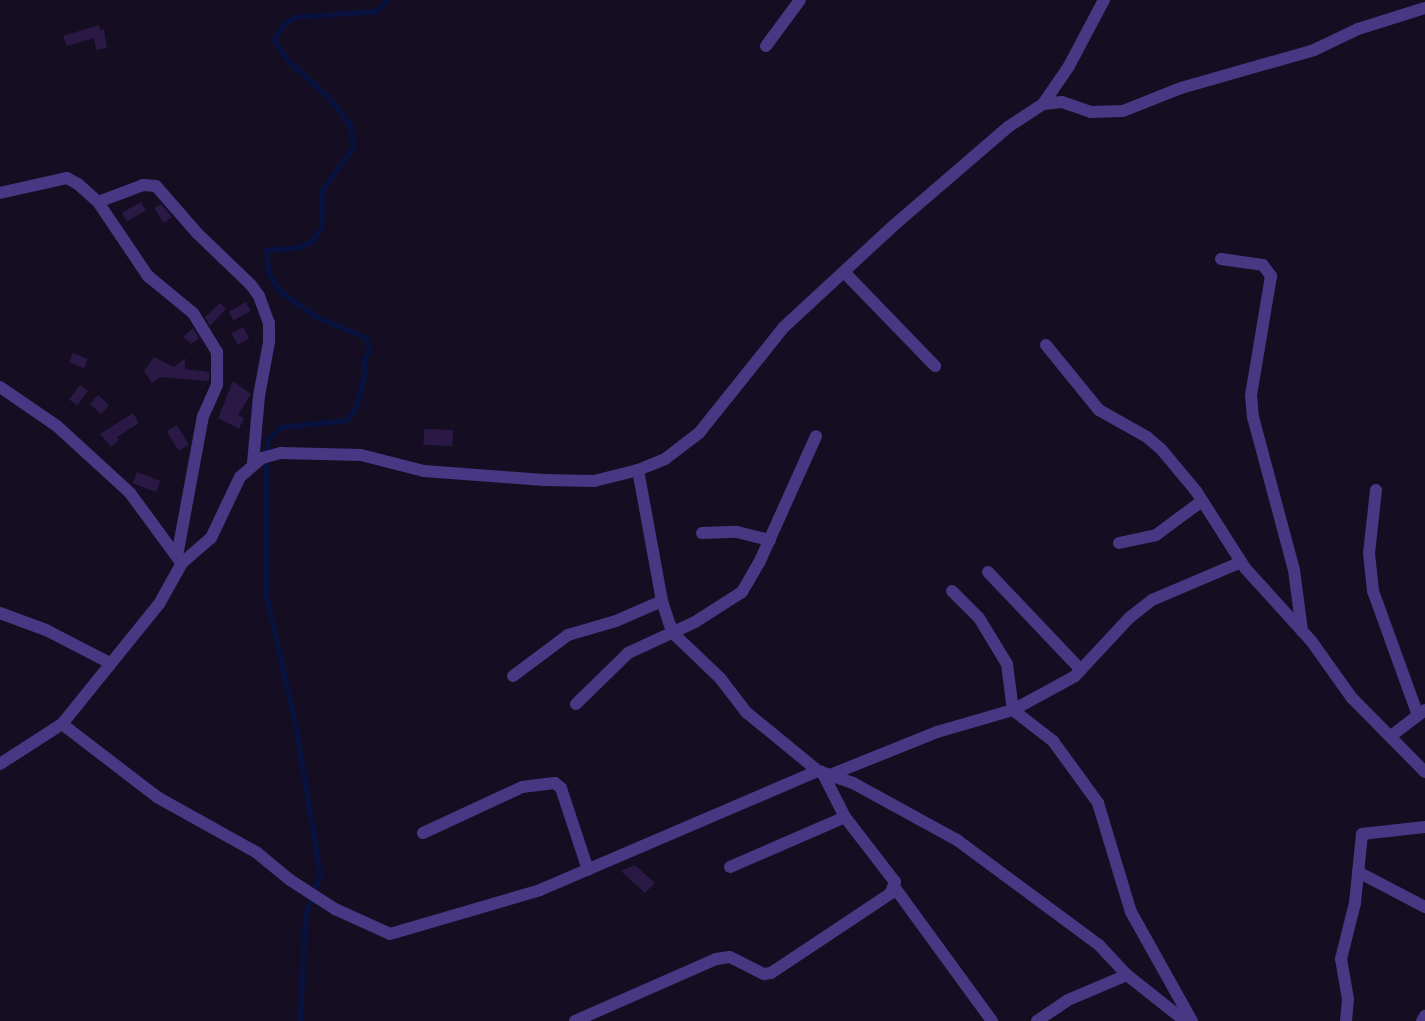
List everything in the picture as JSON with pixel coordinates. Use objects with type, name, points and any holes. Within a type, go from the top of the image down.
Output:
[{"type":"street","points":[[766,46],[800,0]]},
{"type":"street","points":[[179,560],[211,538],[240,477],[252,463],[281,453],[361,455],[424,471],[586,481],[638,470],[665,459],[699,433],[784,327],[1008,127],[1043,104],[1069,66],[1104,0]]},
{"type":"street","points":[[1043,104],[1062,102],[1092,112],[1124,111],[1181,88],[1314,50],[1358,30],[1425,8]]},
{"type":"street","points":[[0,193],[67,178],[98,202],[148,276],[194,313],[217,352],[217,385],[203,416],[179,560],[159,604],[62,724],[0,764]]},
{"type":"street","points":[[98,202],[143,185],[156,186],[197,233],[251,285],[259,296],[269,322],[269,342],[259,396],[252,463]]},
{"type":"street","points":[[1221,259],[1263,265],[1271,276],[1252,402],[1294,570],[1302,631]]},
{"type":"street","points":[[844,272],[935,366]]},
{"type":"street","points":[[1046,345],[1099,410],[1147,437],[1161,449],[1202,501],[1240,562],[1302,631],[1342,686],[1425,772]]},
{"type":"street","points":[[0,387],[57,426],[130,493],[179,560]]},
{"type":"street","points":[[576,704],[628,653],[695,622],[742,592],[770,540],[816,436]]},
{"type":"street","points":[[638,470],[662,601],[673,631],[720,678],[746,712],[824,772],[853,783],[957,840],[1099,945],[1128,975],[1185,1021]]},
{"type":"street","points":[[1376,490],[1369,553],[1373,591],[1422,712],[1391,736]]},
{"type":"street","points":[[1119,543],[1156,535],[1202,501]]},
{"type":"street","points":[[702,534],[737,532],[770,540]]},
{"type":"street","points":[[62,724],[150,793],[256,852],[290,880],[335,909],[390,934],[540,890],[824,772],[937,732],[1012,710],[1081,670],[1129,618],[1152,600],[1240,562]]},
{"type":"street","points":[[988,572],[1081,670]]},
{"type":"street","points":[[952,591],[979,618],[1007,664],[1012,710],[1053,740],[1098,803],[1132,912],[1192,1021]]},
{"type":"street","points":[[513,676],[568,635],[616,620],[662,601]]},
{"type":"street","points":[[0,613],[46,630],[110,663]]},
{"type":"street","points":[[824,772],[845,817],[895,882],[895,888],[992,1021]]},
{"type":"street","points":[[423,833],[522,787],[555,783],[562,788],[588,870]]},
{"type":"street","points":[[730,868],[845,817]]},
{"type":"street","points":[[1346,1021],[1348,999],[1341,959],[1355,903],[1362,834],[1425,827]]},
{"type":"street","points":[[1358,872],[1425,907]]},
{"type":"street","points":[[575,1021],[716,959],[730,957],[764,974],[771,973],[792,962],[895,888]]},
{"type":"street","points":[[1037,1021],[1068,1000],[1128,975]]},
{"type":"street","points":[[1422,1021],[1425,1016]]},
{"type":"building","points":[[99,25],[100,30],[104,29],[107,48],[96,50],[94,38],[67,46],[63,36]]},
{"type":"building","points":[[141,202],[146,211],[127,221],[122,213]]},
{"type":"building","points":[[161,204],[172,217],[164,223],[154,208]]},
{"type":"building","points":[[246,302],[251,311],[233,320],[229,312]]},
{"type":"building","points":[[220,303],[226,309],[210,326],[205,317]]},
{"type":"building","points":[[243,327],[249,338],[238,345],[232,333]]},
{"type":"building","points":[[193,328],[199,338],[191,344],[183,337]]},
{"type":"building","points":[[73,353],[88,359],[84,368],[69,362]]},
{"type":"building","points":[[154,357],[174,367],[185,358],[185,369],[209,372],[209,381],[161,377],[152,383],[144,371]]},
{"type":"building","points":[[233,381],[251,394],[238,415],[244,418],[239,429],[218,418]]},
{"type":"building","points":[[80,385],[88,391],[77,405],[69,399]]},
{"type":"building","points":[[98,395],[109,405],[101,414],[90,404]]},
{"type":"building","points":[[133,413],[139,423],[117,437],[119,440],[111,447],[100,434]]},
{"type":"building","points":[[177,425],[189,445],[179,451],[167,431]]},
{"type":"building","points":[[424,429],[453,430],[452,446],[423,445]]},
{"type":"building","points":[[137,472],[160,481],[156,492],[133,483]]},
{"type":"building","points":[[635,865],[655,883],[645,893],[621,871]]},
{"type":"waterway","points":[[300,1021],[305,915],[320,875],[295,724],[266,595],[266,451],[268,439],[281,427],[347,420],[356,407],[365,372],[364,360],[369,351],[366,338],[316,317],[279,291],[268,272],[266,250],[299,247],[312,241],[321,228],[322,190],[353,147],[350,125],[328,97],[287,60],[274,41],[283,24],[295,17],[376,11],[387,0]]}]
